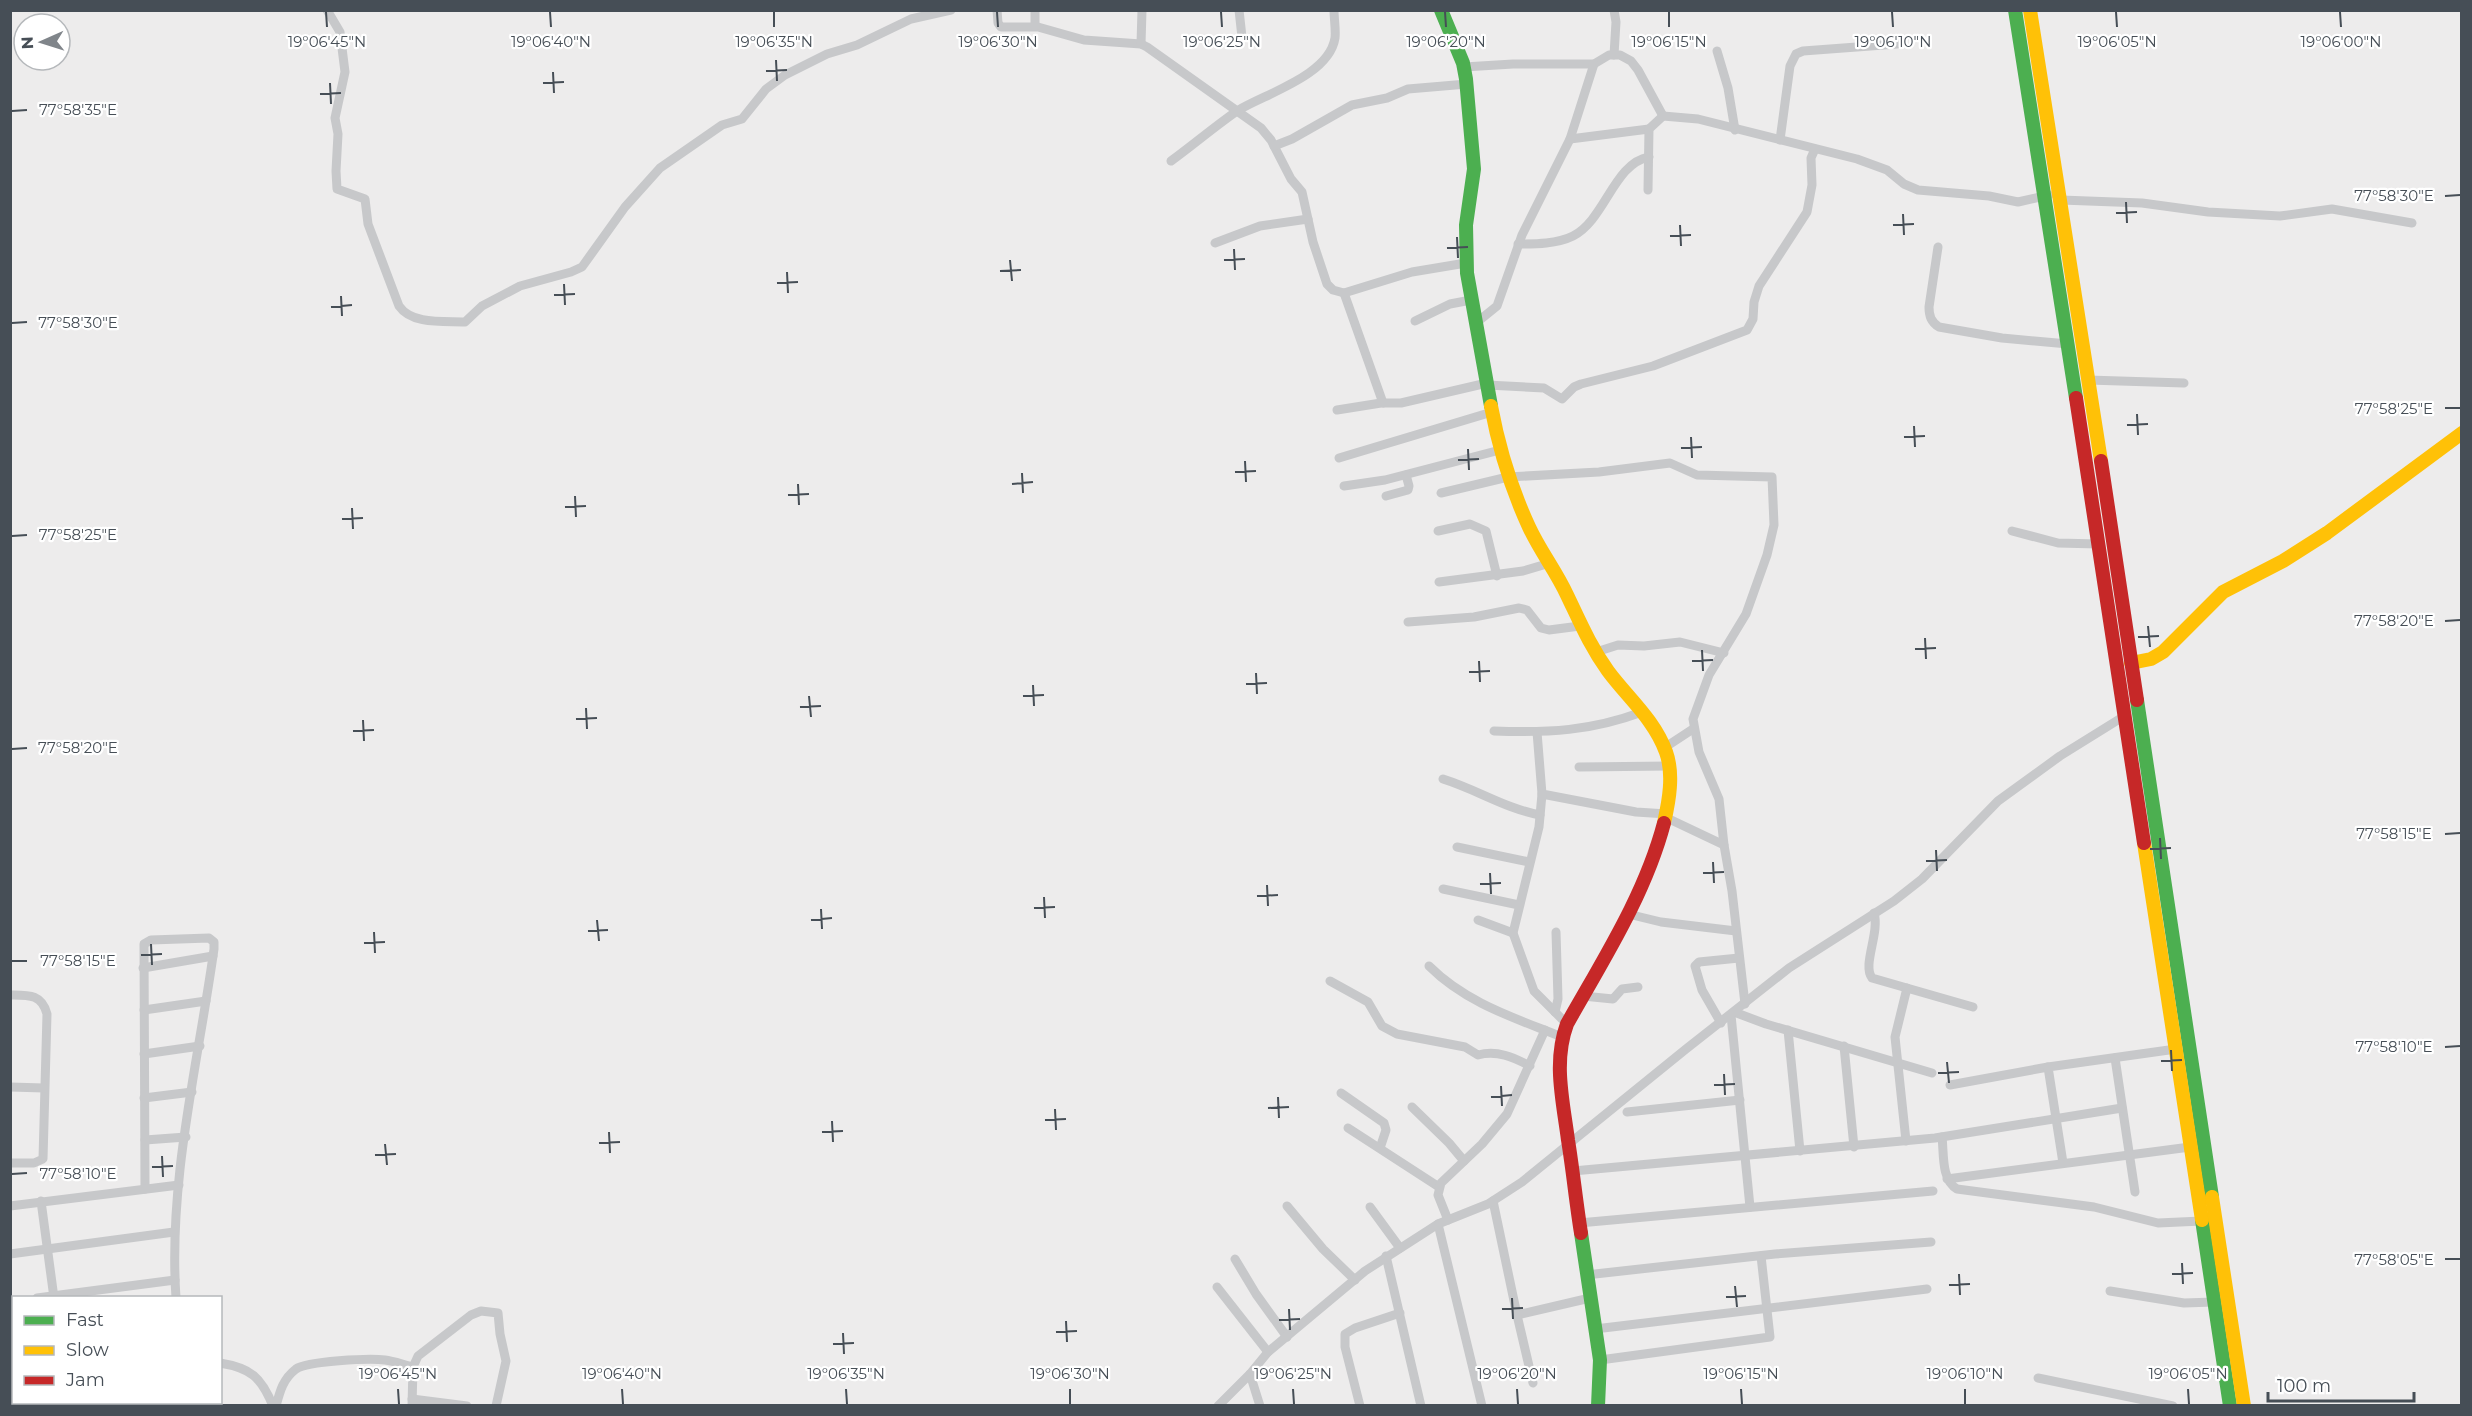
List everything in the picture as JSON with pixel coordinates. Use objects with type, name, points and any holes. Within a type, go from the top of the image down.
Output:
[{"type":"main road","points":[[1441,10],[1464,68],[1467,84],[1474,169],[1466,225],[1466,263],[1492,412],[1508,477],[1530,529],[1567,594],[1580,626],[1596,652],[1642,712],[1664,748],[1670,766],[1671,780],[1667,816],[1628,914],[1564,1031],[1562,1097],[1600,1360],[1601,1382],[1598,1406]]},
{"type":"main road","points":[[2015,10],[2230,1406]]},
{"type":"main road","points":[[2030,10],[2061,196],[2244,1406]]},
{"type":"main road","points":[[2131,663],[2151,659],[2163,652],[2223,592],[2283,561],[2327,534],[2462,434]]},
{"type":"street","points":[[327,10],[340,32],[345,72],[336,118],[338,134],[336,187],[348,195],[365,199],[368,224],[399,306],[404,313],[424,320],[465,322],[482,306],[520,286],[582,267],[625,207],[660,168],[719,127],[742,119],[766,89],[784,75],[827,54],[857,45],[911,19],[951,10]]},
{"type":"street","points":[[997,10],[998,23],[1001,27],[1035,26],[1084,40],[1141,45],[1157,52],[1261,128],[1274,146],[1291,179],[1302,192],[1313,242],[1327,284],[1333,290],[1344,293],[1412,272],[1466,263]]},
{"type":"street","points":[[1035,10],[1035,26]]},
{"type":"street","points":[[1141,45],[1142,10]]},
{"type":"street","points":[[1239,10],[1242,37]]},
{"type":"street","points":[[1171,161],[1239,110],[1288,86],[1321,61],[1335,38],[1334,10]]},
{"type":"street","points":[[1614,10],[1616,22],[1614,55]]},
{"type":"street","points":[[1780,140],[1790,66],[1796,54],[1803,51],[1897,44]]},
{"type":"street","points":[[1717,51],[1728,88],[1735,130]]},
{"type":"street","points":[[1464,68],[1524,64],[1594,64],[1614,55],[1625,57],[1631,61],[1663,116]]},
{"type":"street","points":[[1476,323],[1497,306],[1518,244],[1570,139],[1594,64]]},
{"type":"street","points":[[1274,146],[1292,139],[1352,105],[1387,98],[1408,89],[1467,84]]},
{"type":"street","points":[[1570,139],[1649,129],[1663,116],[1698,119],[1877,166],[1918,190],[1989,196],[2018,202],[2045,195],[2142,203],[2208,212],[2280,216],[2332,209],[2412,223]]},
{"type":"street","points":[[1648,190],[1649,129]]},
{"type":"street","points":[[1337,410],[1413,400],[1487,384],[1544,388],[1562,399],[1574,387],[1581,384],[1653,366],[1748,330],[1753,319],[1754,302],[1759,286],[1807,212],[1815,149]]},
{"type":"street","points":[[1518,244],[1557,241],[1576,235],[1605,203],[1623,173],[1635,161],[1649,157]]},
{"type":"street","points":[[1215,243],[1260,226],[1308,219]]},
{"type":"street","points":[[1938,247],[1929,307],[1934,324],[1943,328],[2002,338],[2068,344]]},
{"type":"street","points":[[1344,293],[1383,403]]},
{"type":"street","points":[[1415,321],[1450,304],[1471,300]]},
{"type":"street","points":[[2088,380],[2184,383]]},
{"type":"street","points":[[1340,458],[1492,412]]},
{"type":"street","points":[[1344,486],[1406,475],[1500,450]]},
{"type":"street","points":[[1441,493],[1508,477],[1599,472],[1670,463],[1697,475],[1772,477],[1774,525],[1767,555],[1746,614],[1702,692],[1693,719],[1699,753],[1717,793],[1745,1004]]},
{"type":"street","points":[[1386,496],[1408,490],[1406,475]]},
{"type":"street","points":[[1438,531],[1470,524],[1486,531],[1497,576]]},
{"type":"street","points":[[2012,531],[2058,543],[2098,544]]},
{"type":"street","points":[[1439,582],[1523,572],[1550,563]]},
{"type":"street","points":[[1408,622],[1474,617],[1519,608],[1527,610],[1541,628],[1559,630],[1580,626]]},
{"type":"street","points":[[1596,652],[1618,645],[1644,646],[1680,642],[1724,653]]},
{"type":"street","points":[[1218,1406],[1268,1352],[1386,1256],[1438,1224],[1493,1201],[1522,1182],[1611,1109],[1811,953],[1922,879],[1998,801],[2060,756],[2124,715],[2139,711]]},
{"type":"street","points":[[1494,731],[1537,732],[1594,727],[1642,712]]},
{"type":"street","points":[[1664,748],[1694,729]]},
{"type":"street","points":[[1429,966],[1444,982],[1518,1021],[1545,1030],[1564,1031],[1555,1012],[1534,991],[1513,933],[1540,815],[1542,794],[1537,732]]},
{"type":"street","points":[[1580,767],[1670,766]]},
{"type":"street","points":[[1443,779],[1466,786],[1513,809],[1540,815]]},
{"type":"street","points":[[1542,794],[1667,816],[1724,845]]},
{"type":"street","points":[[1457,846],[1530,862]]},
{"type":"street","points":[[1443,889],[1519,905]]},
{"type":"street","points":[[1874,913],[1876,929],[1868,974],[1876,980],[1973,1007]]},
{"type":"street","points":[[1628,914],[1661,922],[1736,931]]},
{"type":"street","points":[[1478,920],[1513,933]]},
{"type":"street","points":[[1555,1012],[1558,999],[1556,932]]},
{"type":"street","points":[[146,1189],[144,944],[151,940],[209,938],[214,942],[213,956],[174,1232],[176,1296]]},
{"type":"street","points":[[143,968],[213,956]]},
{"type":"street","points":[[1721,1023],[1702,990],[1695,966],[1699,962],[1738,958]]},
{"type":"street","points":[[1330,981],[1368,1002],[1383,1026],[1397,1034],[1465,1047],[1478,1055],[1490,1052],[1496,1055],[1506,1054],[1530,1066]]},
{"type":"street","points":[[1583,996],[1613,999],[1622,989],[1638,987]]},
{"type":"street","points":[[1906,1141],[1896,1029],[1907,988]]},
{"type":"street","points":[[10,995],[35,996],[44,1002],[47,1014],[43,1159],[34,1163],[10,1162]]},
{"type":"street","points":[[144,1010],[207,1001]]},
{"type":"street","points":[[1733,1014],[1932,1073]]},
{"type":"street","points":[[1733,1014],[1750,1207]]},
{"type":"street","points":[[1448,1220],[1438,1195],[1439,1187],[1497,1128],[1507,1114],[1545,1030]]},
{"type":"street","points":[[1788,1030],[1800,1151]]},
{"type":"street","points":[[144,1054],[200,1046]]},
{"type":"street","points":[[1845,1046],[1854,1147]]},
{"type":"street","points":[[1950,1085],[2048,1067],[2176,1049]]},
{"type":"street","points":[[2115,1058],[2135,1192]]},
{"type":"street","points":[[2048,1067],[2063,1163]]},
{"type":"street","points":[[10,1086],[44,1088]]},
{"type":"street","points":[[144,1098],[192,1092]]},
{"type":"street","points":[[1341,1093],[1384,1123],[1386,1130],[1380,1148]]},
{"type":"street","points":[[1627,1112],[1740,1100]]},
{"type":"street","points":[[1412,1107],[1464,1161]]},
{"type":"street","points":[[1573,1171],[1854,1147],[1942,1137],[2122,1108]]},
{"type":"street","points":[[1348,1128],[1439,1187]]},
{"type":"street","points":[[145,1140],[186,1137]]},
{"type":"street","points":[[1942,1137],[1947,1179],[1950,1185],[1957,1189],[2094,1207],[2158,1223],[2202,1221]]},
{"type":"street","points":[[1947,1179],[2190,1148]]},
{"type":"street","points":[[10,1206],[179,1185]]},
{"type":"street","points":[[1579,1223],[1934,1191]]},
{"type":"street","points":[[41,1201],[54,1296],[175,1280]]},
{"type":"street","points":[[1493,1201],[1533,1383]]},
{"type":"street","points":[[1287,1206],[1323,1248],[1355,1280]]},
{"type":"street","points":[[1370,1207],[1400,1248]]},
{"type":"street","points":[[1438,1224],[1482,1406]]},
{"type":"street","points":[[10,1254],[174,1232]]},
{"type":"street","points":[[1586,1275],[1761,1256],[1931,1242]]},
{"type":"street","points":[[1386,1256],[1421,1406]]},
{"type":"street","points":[[1600,1360],[1769,1338],[1772,1333],[1761,1256]]},
{"type":"street","points":[[1235,1259],[1256,1294],[1264,1302],[1287,1337]]},
{"type":"street","points":[[1217,1287],[1268,1352]]},
{"type":"street","points":[[1595,1329],[1927,1289]]},
{"type":"street","points":[[2110,1291],[2184,1303],[2214,1302]]},
{"type":"street","points":[[1517,1315],[1590,1298]]},
{"type":"street","points":[[467,1406],[452,1402],[412,1402],[413,1367],[418,1356],[471,1315],[480,1311],[498,1312],[507,1361],[496,1406]]},
{"type":"street","points":[[1357,1405],[1345,1347],[1345,1334],[1355,1328],[1400,1313]]},
{"type":"street","points":[[274,1406],[281,1385],[297,1369],[307,1365],[333,1361],[384,1360],[413,1367]]},
{"type":"street","points":[[222,1364],[248,1370],[259,1380],[274,1406]]},
{"type":"street","points":[[1250,1374],[1260,1406]]},
{"type":"street","points":[[2038,1378],[2173,1406]]},
{"type":"traffic: fast","points":[[1441,10],[1463,63],[1466,79],[1474,169],[1466,225],[1467,273],[1491,406]]},
{"type":"traffic: fast","points":[[2015,10],[2076,398]]},
{"type":"traffic: fast","points":[[2137,700],[2212,1197]]},
{"type":"traffic: fast","points":[[2202,1220],[2230,1406]]},
{"type":"traffic: fast","points":[[1581,1233],[1600,1360],[1598,1406]]},
{"type":"traffic: slow","points":[[2030,10],[2101,461]]},
{"type":"traffic: slow","points":[[1491,406],[1506,468],[1533,536],[1563,586],[1596,652],[1608,671],[1648,719],[1666,752],[1670,778],[1664,823]]},
{"type":"traffic: slow","points":[[2131,663],[2151,659],[2163,652],[2223,592],[2283,561],[2327,533],[2462,433]]},
{"type":"traffic: slow","points":[[2144,843],[2202,1220]]},
{"type":"traffic: slow","points":[[2212,1197],[2244,1406]]},
{"type":"traffic: jam","points":[[2076,398],[2144,843]]},
{"type":"traffic: jam","points":[[2101,461],[2137,700]]},
{"type":"traffic: jam","points":[[1581,1233],[1560,1082],[1563,1038],[1567,1024],[1609,951],[1646,876],[1664,823]]}]
